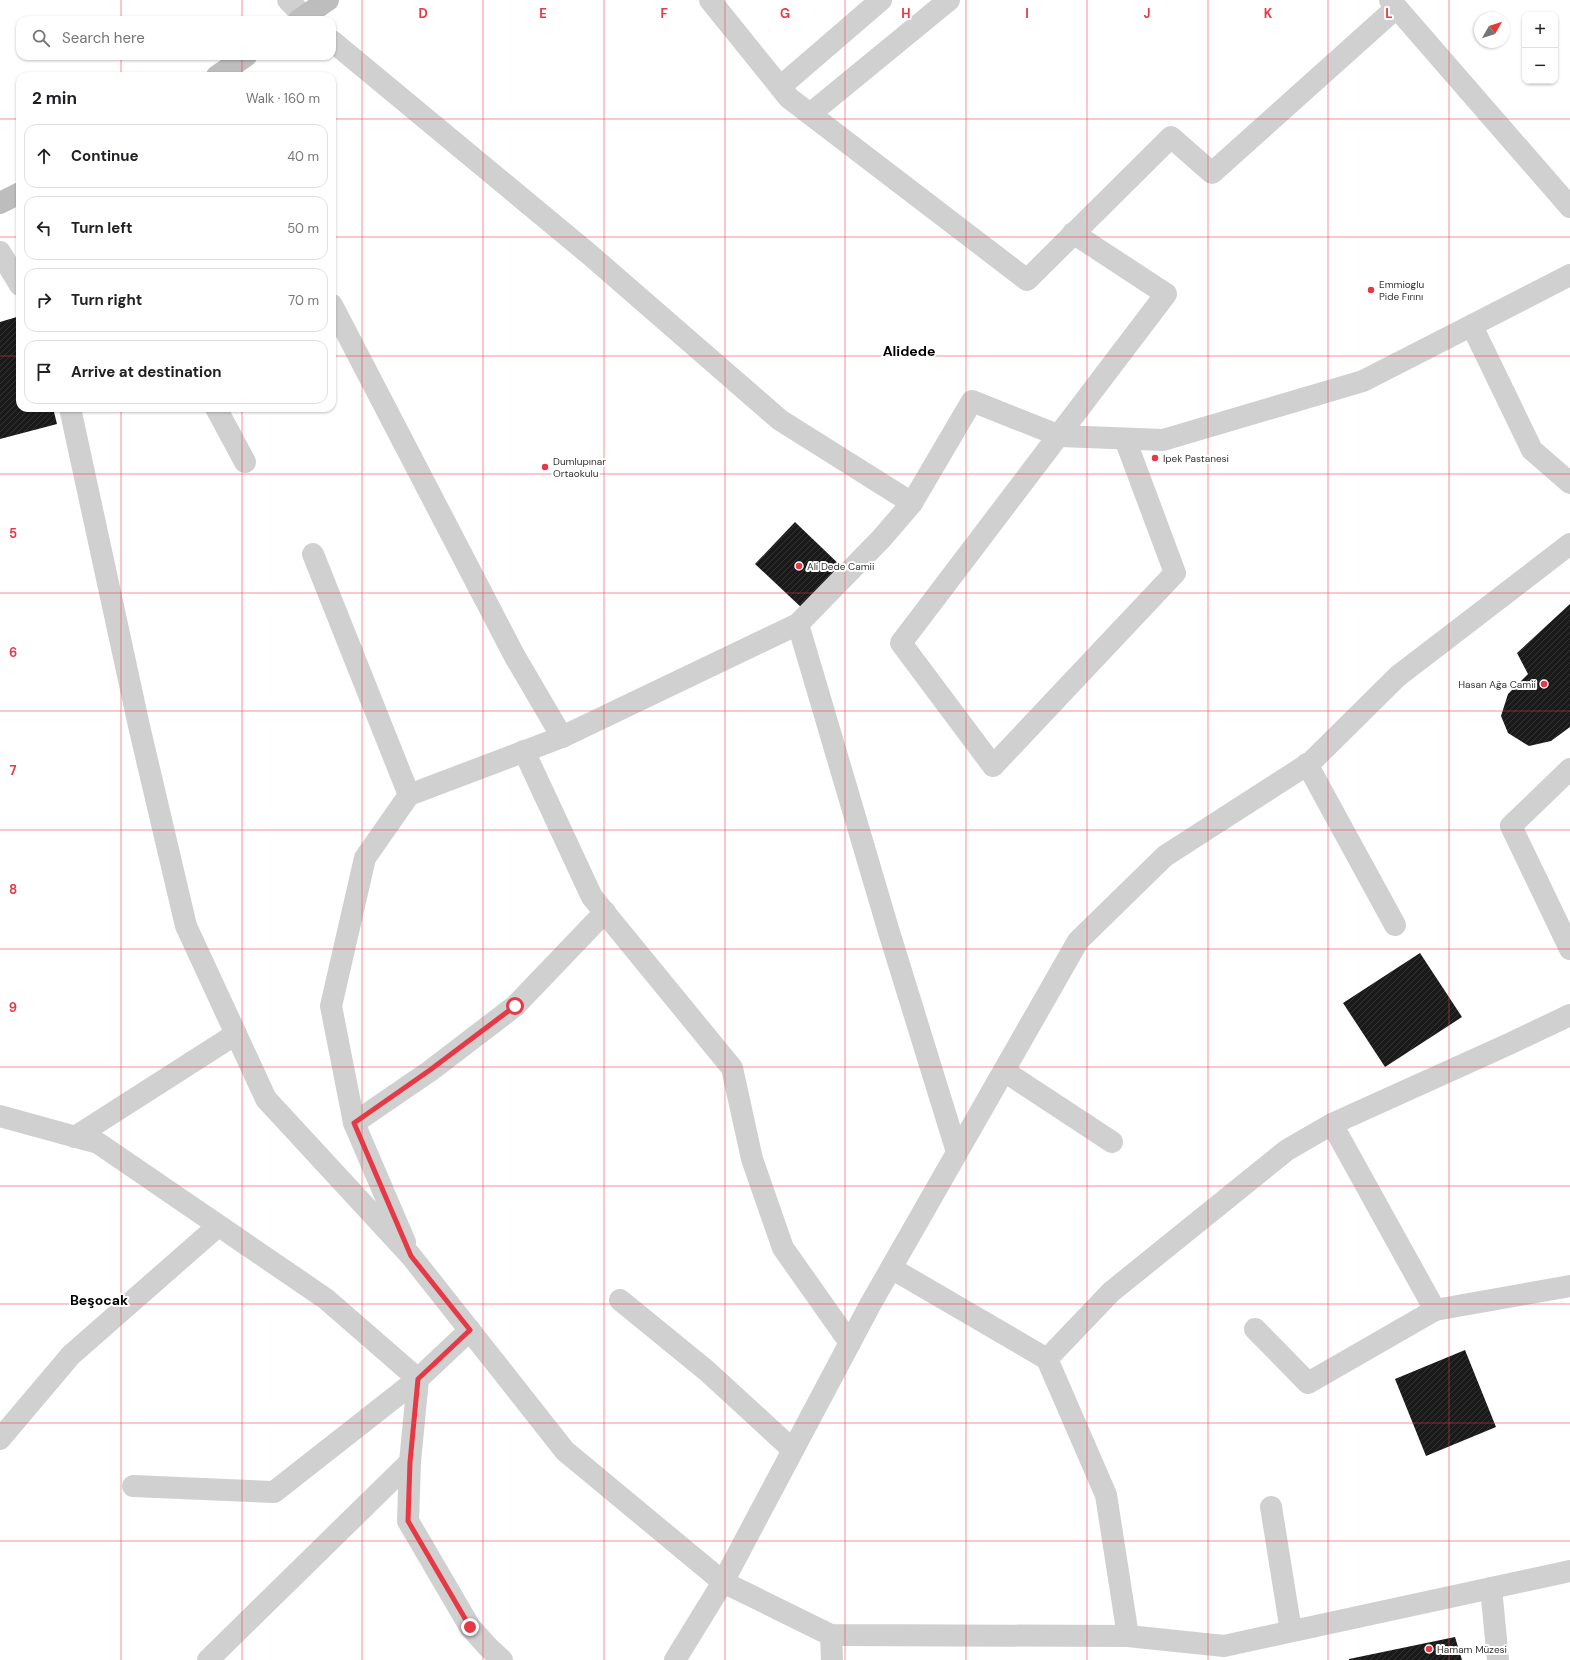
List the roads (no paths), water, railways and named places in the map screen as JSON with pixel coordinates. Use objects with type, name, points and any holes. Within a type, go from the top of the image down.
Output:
[{"type":"main road","points":[[307,16],[328,0]]},
{"type":"main road","points":[[223,72],[240,60]]},
{"type":"main road","points":[[0,203],[16,195]]},
{"type":"street","points":[[288,0],[301,16]]},
{"type":"street","points":[[710,0],[789,98],[1027,280],[1171,137],[1212,173],[1393,4],[1570,207]]},
{"type":"street","points":[[780,87],[881,0]]},
{"type":"street","points":[[810,114],[949,0]]},
{"type":"street","points":[[336,44],[589,254],[780,420],[912,503]]},
{"type":"street","points":[[1073,233],[1166,294],[1060,436],[901,643],[994,766],[1175,573],[1126,439]]},
{"type":"street","points":[[0,252],[16,279]]},
{"type":"street","points":[[411,1256],[354,1123],[331,1006],[364,858],[408,795],[562,737],[798,624],[881,539],[912,503],[972,401],[1060,436],[1163,440],[1363,381],[1570,275]]},
{"type":"street","points":[[336,313],[514,655],[562,737]]},
{"type":"street","points":[[1472,326],[1532,450],[1570,483]]},
{"type":"street","points":[[71,412],[139,726],[186,926],[266,1099],[411,1256],[565,1451],[723,1582],[830,1636],[1128,1636],[1226,1653],[1290,1631],[1570,1571]]},
{"type":"street","points":[[218,412],[245,462]]},
{"type":"street","points":[[676,1660],[723,1582],[891,1268],[1078,941],[1165,856],[1307,764],[1398,676],[1570,544]]},
{"type":"street","points":[[313,554],[408,795]]},
{"type":"street","points":[[798,624],[887,925],[957,1152]]},
{"type":"street","points":[[524,751],[592,897],[732,1068],[752,1159],[783,1248],[850,1343]]},
{"type":"street","points":[[1307,764],[1395,925]]},
{"type":"street","points":[[1570,770],[1511,826],[1570,949]]},
{"type":"street","points":[[354,1123],[430,1070],[515,1006],[604,912]]},
{"type":"street","points":[[1048,1359],[1111,1292],[1287,1150],[1332,1124],[1570,1015]]},
{"type":"street","points":[[75,1137],[236,1034]]},
{"type":"street","points":[[1004,1071],[1112,1142]]},
{"type":"street","points":[[0,1116],[98,1143],[326,1299],[418,1379]]},
{"type":"street","points":[[1332,1124],[1435,1310]]},
{"type":"street","points":[[0,1439],[71,1355],[218,1226]]},
{"type":"street","points":[[891,1268],[1048,1359],[1106,1495],[1128,1636]]},
{"type":"street","points":[[1255,1329],[1308,1383],[1435,1310],[1570,1286]]},
{"type":"street","points":[[620,1300],[707,1371],[793,1450]]},
{"type":"street","points":[[132,1486],[274,1492],[418,1379],[470,1330]]},
{"type":"street","points":[[418,1379],[410,1462],[408,1521],[488,1656]]},
{"type":"street","points":[[208,1660],[410,1462]]},
{"type":"street","points":[[1271,1507],[1290,1631]]},
{"type":"street","points":[[1491,1588],[1498,1660]]},
{"type":"street","points":[[830,1636],[832,1660]]},
{"type":"place","name":"Emmioglu Pide Fırını","points":[[1371,290]]},
{"type":"place","name":"Ipek Pastanesi","points":[[1155,458]]},
{"type":"place","name":"Dumlupınar Ortaokulu","points":[[545,467]]},
{"type":"place","name":"Ali Dede Camii","points":[[799,566]]},
{"type":"place","name":"Hasan Ağa Camii","points":[[1544,684]]},
{"type":"place","name":"Hamam Müzesi","points":[[1429,1649]]},
{"type":"district","name":"Alidede","points":[[909,351]]},
{"type":"district","name":"Beşocak","points":[[99,1300]]}]
